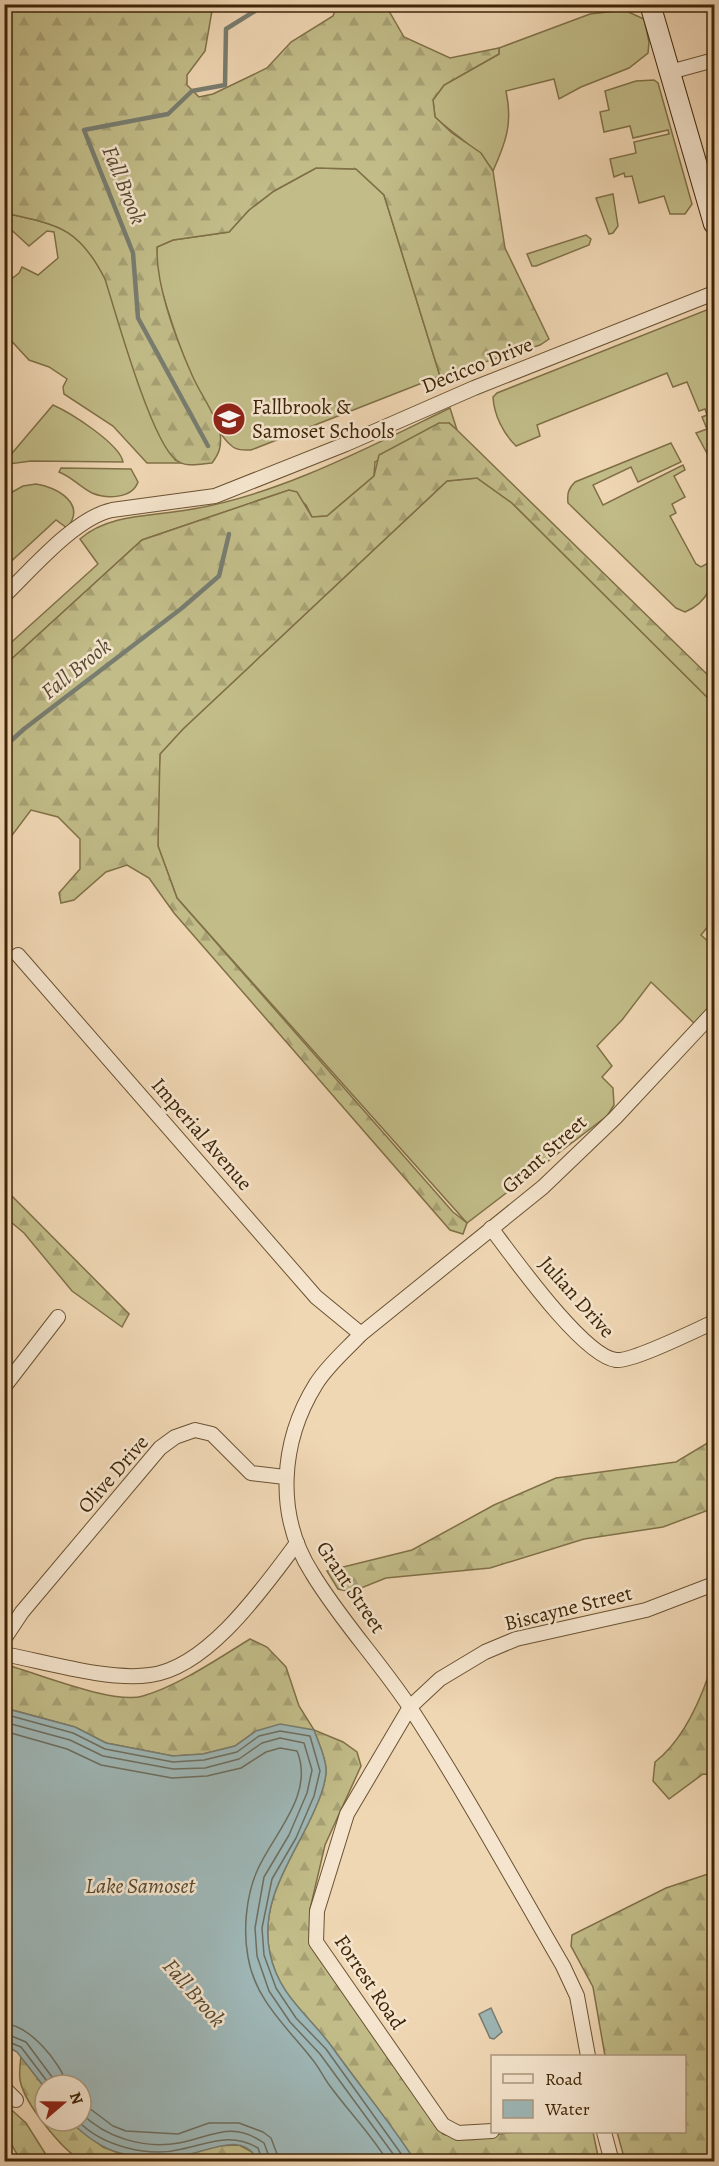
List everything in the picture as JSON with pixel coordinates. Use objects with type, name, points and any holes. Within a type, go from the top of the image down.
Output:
[{"type":"street","points":[[650,4],[714,224]]},
{"type":"street","points":[[670,72],[714,60]]},
{"type":"street","name":"Decicco Drive","points":[[4,596],[64,540],[96,515],[112,510],[215,496],[346,444],[474,388],[714,293]]},
{"type":"street","name":"Imperial Avenue","points":[[18,955],[316,1297],[362,1334]]},
{"type":"street","name":"Grant Street","points":[[588,2055],[577,1996],[563,1966],[410,1707],[311,1573],[297,1543],[288,1510],[285,1477],[290,1444],[301,1413],[316,1383],[362,1334],[543,1187],[615,1118],[714,1012]]},
{"type":"street","name":"Julian Drive","points":[[491,1228],[571,1327],[598,1354],[617,1360],[632,1356],[714,1322]]},
{"type":"street","points":[[4,1387],[58,1317]]},
{"type":"street","name":"Olive Drive","points":[[4,1639],[22,1612],[160,1448],[174,1437],[195,1430],[212,1434],[251,1473],[285,1477]]},
{"type":"street","points":[[4,1654],[117,1676],[150,1675],[181,1665],[208,1645],[231,1621],[267,1582],[297,1543]]},
{"type":"street","name":"Biscayne Street","points":[[410,1707],[440,1679],[485,1652],[516,1639],[646,1610],[714,1584]]},
{"type":"street","name":"Forrest Road","points":[[410,1707],[347,1814],[317,1911],[316,1942],[443,2125],[458,2133],[491,2130]]},
{"type":"street","points":[[4,2088],[16,2100]]},
{"type":"street","points":[[604,2133],[612,2162]]},
{"type":"green space","points":[[5,4],[213,5],[205,51],[187,75],[187,85],[199,97],[213,94],[267,68],[291,42],[333,16],[337,5],[388,5],[404,37],[450,58],[499,48],[499,54],[444,85],[433,100],[435,117],[452,133],[481,153],[493,171],[505,248],[549,339],[540,345],[440,376],[384,195],[356,169],[316,168],[274,191],[249,210],[229,232],[173,240],[157,247],[163,295],[174,329],[192,375],[215,419],[221,438],[219,450],[212,463],[193,465],[176,460],[166,448],[145,404],[105,279],[95,261],[75,238],[64,231],[39,221],[5,213]]},
{"type":"green space","points":[[624,10],[644,19],[649,42],[648,53],[629,68],[581,87],[559,99],[554,79],[506,91],[509,113],[507,132],[493,171],[473,149],[435,117],[433,100],[444,85],[499,54],[499,48],[590,14]]},
{"type":"green space","points":[[654,80],[658,83],[692,204],[685,214],[670,214],[664,196],[639,203],[632,176],[625,177],[624,173],[614,177],[610,159],[636,153],[634,142],[669,134],[668,130],[633,138],[630,126],[604,132],[600,112],[609,110],[605,91],[636,81]]},
{"type":"green space","points":[[316,168],[356,169],[384,195],[440,376],[251,450],[237,449],[222,435],[210,416],[176,337],[161,287],[157,267],[157,247],[173,240],[229,232],[249,210],[274,191]]},
{"type":"green space","points":[[613,194],[618,226],[613,233],[609,234],[596,198]]},
{"type":"green space","points":[[5,213],[64,230],[85,248],[95,261],[105,278],[175,460],[184,463],[147,463],[113,426],[64,394],[63,387],[67,379],[49,367],[29,360],[5,334],[5,284],[19,273],[22,267],[38,275],[58,258],[54,232],[47,231],[29,246],[5,224]]},
{"type":"green space","points":[[586,235],[591,239],[589,245],[532,266],[527,254]]},
{"type":"green space","points":[[714,307],[714,454],[709,457],[696,433],[707,429],[702,417],[707,415],[705,409],[699,411],[687,382],[673,387],[667,373],[537,425],[540,436],[516,446],[503,430],[494,404],[493,397],[497,393]]},
{"type":"green space","points":[[53,405],[104,438],[120,455],[123,462],[31,461],[9,464],[8,458]]},
{"type":"green space","points":[[450,408],[457,430],[449,423],[375,462],[374,476],[327,516],[312,517],[306,505],[289,490],[142,540],[5,665],[5,648],[98,564],[80,539],[91,531],[117,520],[187,510],[255,494],[322,468]]},
{"type":"green space","points":[[439,423],[449,423],[457,430],[714,681],[714,704],[512,503],[477,478],[447,481],[183,729],[160,754],[158,846],[177,898],[453,1212],[467,1223],[463,1234],[450,1230],[174,913],[149,878],[127,865],[106,872],[74,900],[61,903],[59,893],[80,869],[80,839],[58,817],[31,810],[4,846],[5,665],[142,540],[289,490],[297,492],[312,517],[327,516],[374,476],[379,455]]},
{"type":"green space","points":[[671,443],[681,462],[638,482],[631,467],[593,485],[603,505],[683,465],[685,470],[674,476],[685,497],[672,504],[676,513],[670,516],[696,564],[701,567],[714,560],[713,576],[705,597],[685,612],[676,608],[568,503],[569,489],[575,482]]},
{"type":"green space","points":[[61,468],[131,469],[138,482],[135,488],[124,495],[104,496],[92,493],[59,472]]},
{"type":"green space","points":[[477,478],[512,503],[714,704],[714,919],[701,935],[714,947],[714,1002],[695,1024],[651,982],[622,1020],[597,1046],[612,1066],[602,1077],[613,1088],[614,1105],[607,1116],[467,1223],[177,898],[158,846],[157,802],[160,754],[183,729],[447,481]]},
{"type":"green space","points":[[36,484],[53,489],[67,498],[74,511],[72,519],[67,528],[56,520],[5,567],[5,496],[23,486]]},
{"type":"green space","points":[[5,1189],[129,1314],[122,1327],[72,1291],[24,1233],[5,1217]]},
{"type":"green space","points":[[714,1439],[714,1508],[663,1527],[584,1539],[490,1568],[386,1578],[351,1592],[338,1589],[327,1571],[412,1550],[494,1505],[556,1478],[676,1462]]},
{"type":"green space","points":[[250,1639],[267,1647],[286,1667],[299,1706],[314,1730],[256,1731],[235,1746],[203,1754],[173,1756],[106,1743],[75,1727],[5,1708],[4,1664],[75,1687],[130,1698],[143,1696],[170,1686]]},
{"type":"green space","points":[[714,1674],[714,1775],[703,1774],[669,1799],[653,1781],[655,1762],[673,1745],[699,1701],[708,1677]]},
{"type":"green space","points":[[314,1730],[343,1742],[357,1752],[361,1766],[325,1845],[310,1909],[310,1937],[315,1953],[443,2134],[460,2139],[509,2133],[593,2133],[599,2161],[415,2161],[323,2035],[287,1994],[274,1969],[270,1954],[269,1915],[280,1879],[321,1795],[326,1775],[323,1755]]},
{"type":"green space","points":[[714,1872],[714,2161],[625,2161],[617,2133],[686,2133],[686,2055],[605,2055],[593,1987],[571,1946],[572,1935],[666,1888]]},
{"type":"green space","points":[[21,2056],[34,2073],[33,2108],[23,2090],[20,2071]]},
{"type":"green space","points":[[4,2103],[26,2123],[50,2161],[21,2161],[5,2133]]},
{"type":"green space","points":[[52,2133],[85,2133],[103,2147],[121,2154],[181,2156],[213,2146],[239,2145],[254,2153],[258,2161],[82,2161]]},
{"type":"water","name":"Lake Samoset","points":[[4,1708],[75,1727],[106,1743],[173,1756],[203,1754],[235,1746],[256,1731],[280,1724],[314,1730],[325,1760],[325,1780],[317,1805],[280,1878],[274,1896],[269,1915],[270,1954],[280,1982],[332,2047],[415,2161],[258,2161],[251,2151],[233,2144],[180,2156],[127,2155],[113,2151],[84,2133],[93,2133],[93,2073],[33,2073],[17,2052],[5,2045]]},
{"type":"water","points":[[491,2008],[502,2032],[494,2039],[490,2038],[479,2014]]},
{"type":"waterway","name":"Fall Brook","points":[[208,446],[138,318],[133,253],[84,130],[168,114],[192,91],[225,85],[226,29],[255,11],[255,4]]},
{"type":"waterway","name":"Fall Brook","points":[[4,747],[24,729],[182,608],[219,576],[229,534]]},
{"type":"place","name":"Fallbrook & Samoset Schools","points":[[229,419]]}]
